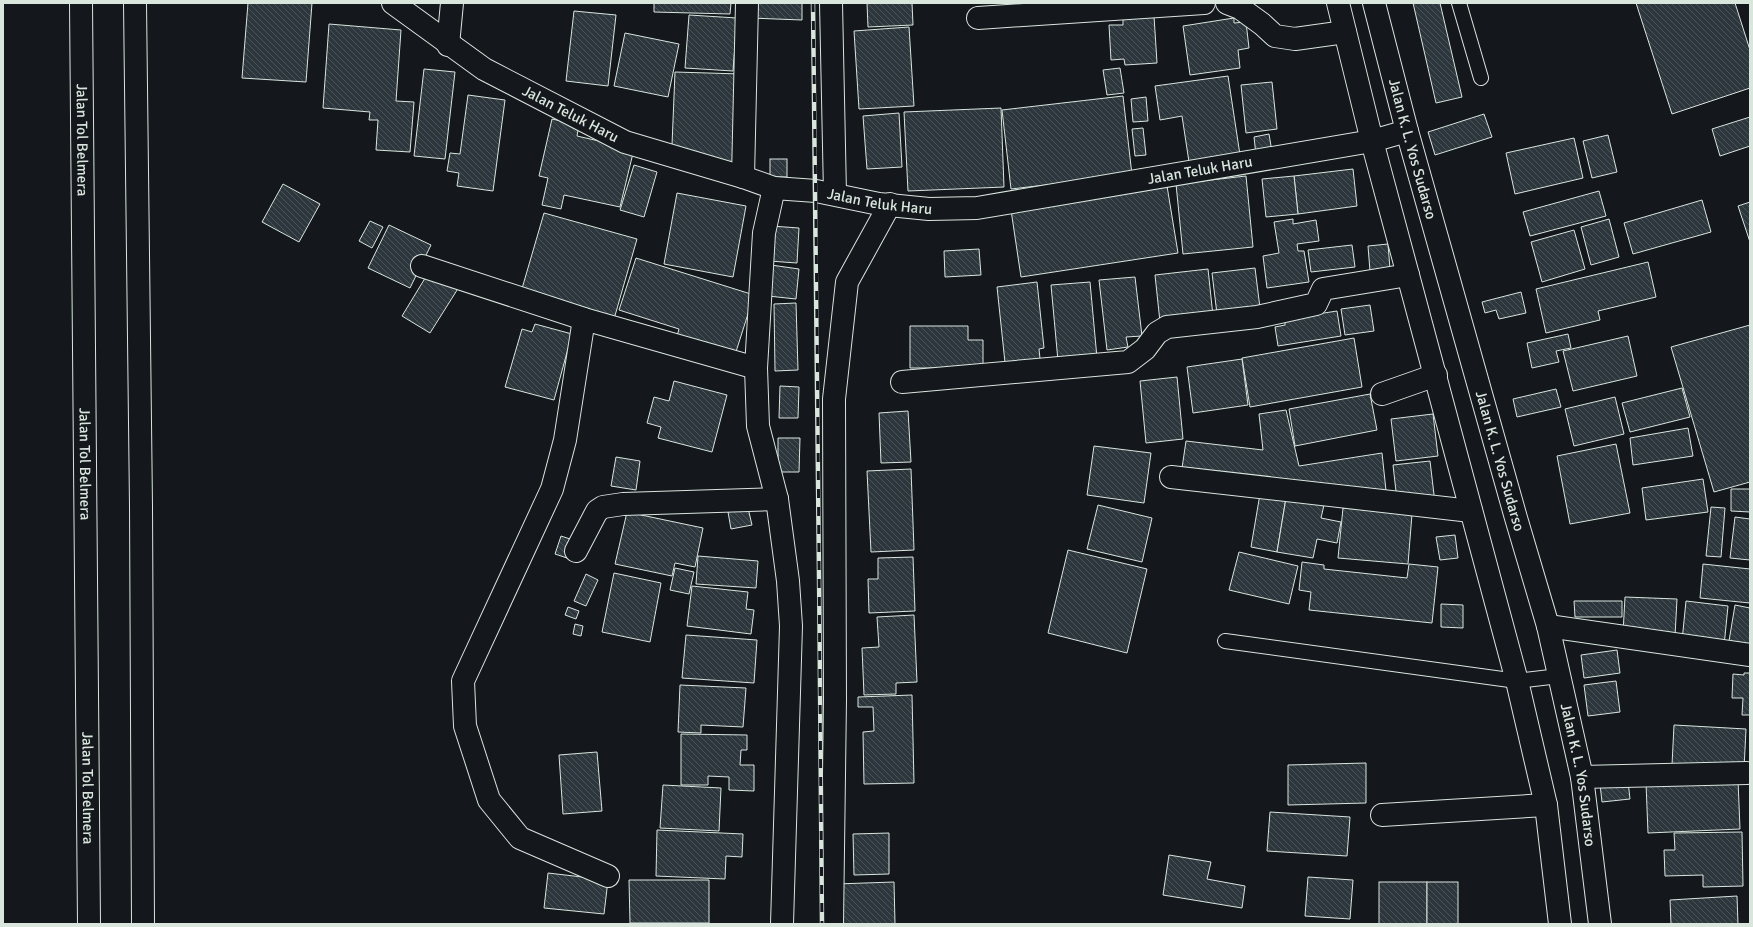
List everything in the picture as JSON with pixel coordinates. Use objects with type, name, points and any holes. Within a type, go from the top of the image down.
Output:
[{"type":"main road","name":"Jalan Tol Belmera","points":[[81,3],[89,924]]},
{"type":"main road","points":[[135,3],[141,506],[142,924]]},
{"type":"main road","name":"Jalan Teluk Haru","points":[[393,3],[448,45],[484,70],[625,142],[743,177],[774,188],[816,191],[929,209],[977,208],[1372,141],[1407,131]]},
{"type":"main road","points":[[448,45],[452,3]]},
{"type":"main road","points":[[743,177],[747,3]]},
{"type":"main road","points":[[831,3],[835,194]]},
{"type":"main road","points":[[978,18],[1204,3]]},
{"type":"main road","points":[[1227,3],[1240,8],[1262,24],[1275,36],[1295,39],[1345,32]]},
{"type":"main road","points":[[1338,3],[1372,141],[1517,681],[1546,805],[1560,924]]},
{"type":"main road","name":"Jalan K. L. Yos Sudarso","points":[[1374,3],[1407,131],[1548,626],[1582,777],[1600,924]]},
{"type":"main road","points":[[774,188],[764,233],[756,368],[758,426],[777,499],[788,581],[790,626],[782,924]]},
{"type":"main road","points":[[832,924],[835,699],[834,399],[847,282],[890,204]]},
{"type":"main road","points":[[422,266],[584,319],[756,368]]},
{"type":"main road","points":[[902,382],[1128,362],[1146,349],[1157,333],[1167,328],[1257,317],[1316,304],[1323,289],[1408,274]]},
{"type":"main road","points":[[584,319],[565,440],[552,489],[463,681],[465,726],[489,800],[520,838],[608,876]]},
{"type":"main road","points":[[1382,394],[1436,375]]},
{"type":"main road","points":[[1172,476],[1471,511]]},
{"type":"main road","points":[[576,551],[597,511],[603,507],[623,504],[777,499]]},
{"type":"main road","points":[[1548,626],[1750,655]]},
{"type":"main road","points":[[1582,777],[1748,773]]},
{"type":"main road","points":[[1382,815],[1546,805]]},
{"type":"lane","points":[[1459,3],[1481,78]]},
{"type":"lane","points":[[1225,641],[1517,681],[1559,676]]},
{"type":"building","points":[[248,3],[312,3],[306,82],[242,78]]},
{"type":"building","points":[[654,3],[731,3],[730,14],[654,12]]},
{"type":"building","points":[[750,3],[802,3],[802,20],[750,18]]},
{"type":"building","points":[[867,3],[912,3],[913,25],[868,27]]},
{"type":"building","points":[[1413,3],[1440,3],[1462,97],[1436,103]]},
{"type":"building","points":[[1636,3],[1735,3],[1750,50],[1750,88],[1672,114]]},
{"type":"building","points":[[574,11],[616,15],[608,86],[566,81]]},
{"type":"building","points":[[689,15],[737,18],[733,71],[685,68]]},
{"type":"building","points":[[1154,16],[1157,63],[1125,65],[1124,59],[1111,60],[1109,25],[1123,25],[1123,18]]},
{"type":"building","points":[[1234,18],[1234,23],[1246,22],[1249,48],[1238,50],[1240,68],[1190,75],[1183,26]]},
{"type":"building","points":[[329,24],[401,30],[396,101],[414,102],[410,152],[376,150],[378,120],[369,120],[370,112],[323,108]]},
{"type":"building","points":[[909,27],[914,106],[859,109],[854,31]]},
{"type":"building","points":[[625,33],[679,44],[668,97],[614,86]]},
{"type":"building","points":[[1120,68],[1124,93],[1107,95],[1103,70]]},
{"type":"building","points":[[424,69],[455,72],[445,159],[414,156]]},
{"type":"building","points":[[675,72],[741,74],[738,165],[672,145]]},
{"type":"building","points":[[1228,76],[1240,155],[1189,162],[1182,116],[1160,120],[1155,86]]},
{"type":"building","points":[[1272,82],[1277,129],[1246,133],[1241,85]]},
{"type":"building","points":[[468,95],[505,100],[493,191],[457,186],[459,173],[447,171],[450,153],[460,154]]},
{"type":"building","points":[[1123,96],[1132,175],[1011,189],[1002,110]]},
{"type":"building","points":[[1146,97],[1148,121],[1133,122],[1131,99]]},
{"type":"building","points":[[1001,108],[1004,187],[908,191],[904,112]]},
{"type":"building","points":[[899,113],[902,167],[867,169],[863,116]]},
{"type":"building","points":[[1484,114],[1492,137],[1435,155],[1428,132]]},
{"type":"building","points":[[1750,117],[1750,146],[1720,156],[1712,129]]},
{"type":"building","points":[[552,119],[579,125],[577,136],[634,149],[620,207],[564,195],[561,209],[542,205],[548,178],[539,176]]},
{"type":"building","points":[[1143,128],[1146,155],[1135,156],[1132,129]]},
{"type":"building","points":[[1269,134],[1272,152],[1256,155],[1254,137]]},
{"type":"building","points":[[1608,135],[1617,172],[1592,178],[1583,141]]},
{"type":"building","points":[[1574,138],[1583,178],[1515,194],[1506,153]]},
{"type":"building","points":[[770,159],[787,159],[787,177],[770,177]]},
{"type":"building","points":[[634,165],[657,172],[644,217],[620,210]]},
{"type":"building","points":[[1353,169],[1357,206],[1298,214],[1294,176]]},
{"type":"building","points":[[1246,176],[1253,247],[1183,254],[1176,184]]},
{"type":"building","points":[[1294,176],[1298,214],[1266,217],[1262,179]]},
{"type":"building","points":[[283,184],[320,204],[299,242],[262,222]]},
{"type":"building","points":[[1167,186],[1178,253],[1021,277],[1011,210]]},
{"type":"building","points":[[1599,191],[1606,216],[1530,236],[1523,212]]},
{"type":"building","points":[[677,193],[746,206],[733,277],[664,264]]},
{"type":"building","points":[[1702,200],[1711,232],[1633,254],[1624,223]]},
{"type":"building","points":[[1750,202],[1750,242],[1738,206]]},
{"type":"building","points":[[544,213],[637,239],[614,319],[521,292]]},
{"type":"building","points":[[1293,219],[1293,224],[1316,220],[1319,241],[1297,244],[1298,251],[1304,251],[1309,282],[1267,288],[1263,256],[1279,253],[1274,222]]},
{"type":"building","points":[[1609,219],[1619,257],[1591,265],[1581,227]]},
{"type":"building","points":[[370,221],[383,227],[372,248],[359,241]]},
{"type":"building","points":[[389,225],[431,245],[410,288],[368,268]]},
{"type":"building","points":[[771,226],[799,228],[797,263],[769,261]]},
{"type":"building","points":[[1574,230],[1585,269],[1542,282],[1531,242]]},
{"type":"building","points":[[1388,244],[1390,269],[1370,271],[1368,246]]},
{"type":"building","points":[[1352,245],[1355,267],[1311,272],[1308,250]]},
{"type":"building","points":[[979,249],[981,275],[945,277],[944,251]]},
{"type":"building","points":[[636,258],[754,295],[734,358],[676,340],[679,329],[619,310]]},
{"type":"building","points":[[1648,262],[1656,297],[1598,311],[1600,320],[1546,333],[1536,289]]},
{"type":"building","points":[[771,265],[799,269],[796,299],[768,296]]},
{"type":"building","points":[[1255,268],[1260,308],[1217,314],[1212,273]]},
{"type":"building","points":[[1208,269],[1213,316],[1160,322],[1155,275]]},
{"type":"building","points":[[430,270],[459,287],[430,333],[402,316]]},
{"type":"building","points":[[1135,277],[1142,336],[1126,337],[1128,347],[1107,350],[1099,280]]},
{"type":"building","points":[[1037,282],[1044,348],[1039,349],[1041,368],[1006,372],[997,287]]},
{"type":"building","points":[[1090,282],[1097,358],[1058,361],[1051,285]]},
{"type":"building","points":[[1521,292],[1526,313],[1499,319],[1496,310],[1485,313],[1482,302]]},
{"type":"building","points":[[796,303],[798,370],[775,371],[774,304]]},
{"type":"building","points":[[1370,305],[1374,331],[1345,335],[1341,309]]},
{"type":"building","points":[[1337,311],[1341,336],[1278,346],[1275,327],[1285,325],[1285,319]]},
{"type":"building","points":[[535,324],[572,334],[554,400],[505,387],[522,329],[532,332]]},
{"type":"building","points":[[1750,325],[1750,482],[1714,492],[1671,347]]},
{"type":"building","points":[[910,326],[968,326],[968,340],[983,340],[983,368],[910,368]]},
{"type":"building","points":[[1568,334],[1571,348],[1556,351],[1559,362],[1532,368],[1527,343]]},
{"type":"building","points":[[1628,336],[1637,376],[1573,391],[1563,351]]},
{"type":"building","points":[[1354,338],[1362,387],[1250,407],[1242,358]]},
{"type":"building","points":[[1242,359],[1248,405],[1193,413],[1187,367]]},
{"type":"building","points":[[1177,377],[1183,439],[1146,443],[1140,381]]},
{"type":"building","points":[[674,381],[727,395],[712,452],[658,438],[661,427],[647,423],[654,397],[669,401]]},
{"type":"building","points":[[780,386],[799,387],[798,418],[779,418]]},
{"type":"building","points":[[1682,388],[1690,417],[1630,432],[1622,403]]},
{"type":"building","points":[[1556,389],[1561,407],[1517,417],[1513,399]]},
{"type":"building","points":[[1370,394],[1377,430],[1295,446],[1289,409]]},
{"type":"building","points":[[1615,397],[1624,434],[1574,446],[1565,409]]},
{"type":"building","points":[[1286,410],[1299,466],[1382,453],[1387,500],[1181,475],[1186,441],[1263,450],[1259,414]]},
{"type":"building","points":[[908,411],[911,462],[881,463],[879,413]]},
{"type":"building","points":[[1433,414],[1438,456],[1396,461],[1391,419]]},
{"type":"building","points":[[1688,428],[1693,456],[1633,465],[1630,438]]},
{"type":"building","points":[[778,438],[800,438],[799,472],[778,472]]},
{"type":"building","points":[[1616,444],[1630,513],[1570,524],[1557,456]]},
{"type":"building","points":[[1094,446],[1151,453],[1144,503],[1087,495]]},
{"type":"building","points":[[616,457],[640,461],[636,490],[611,486]]},
{"type":"building","points":[[1430,461],[1435,503],[1397,500],[1393,465]]},
{"type":"building","points":[[911,469],[914,550],[871,552],[867,471]]},
{"type":"building","points":[[1703,479],[1708,512],[1646,520],[1642,488]]},
{"type":"building","points":[[1731,489],[1750,489],[1750,512],[1731,511]]},
{"type":"building","points":[[1260,494],[1286,498],[1277,552],[1251,547]]},
{"type":"building","points":[[1286,498],[1324,505],[1321,518],[1341,522],[1337,543],[1317,539],[1313,558],[1277,552]]},
{"type":"building","points":[[1098,505],[1152,518],[1142,562],[1087,549]]},
{"type":"building","points":[[1711,507],[1725,508],[1721,557],[1706,556]]},
{"type":"building","points":[[748,508],[752,525],[731,529],[728,512]]},
{"type":"building","points":[[1343,508],[1412,514],[1408,564],[1338,558]]},
{"type":"building","points":[[627,512],[703,528],[695,567],[675,563],[672,576],[615,564]]},
{"type":"building","points":[[1735,517],[1750,519],[1750,560],[1730,558]]},
{"type":"building","points":[[1455,535],[1458,558],[1440,560],[1436,537]]},
{"type":"building","points":[[561,536],[573,540],[567,558],[555,554]]},
{"type":"building","points":[[1068,550],[1147,569],[1127,653],[1048,633]]},
{"type":"building","points":[[1239,552],[1298,566],[1289,604],[1229,590]]},
{"type":"building","points":[[698,556],[758,561],[756,588],[696,584]]},
{"type":"building","points":[[913,557],[915,611],[869,613],[868,579],[878,579],[878,558]]},
{"type":"building","points":[[1302,562],[1324,565],[1324,569],[1407,578],[1409,564],[1438,567],[1432,623],[1309,610],[1311,592],[1299,590]]},
{"type":"building","points":[[1703,564],[1750,569],[1750,603],[1700,598]]},
{"type":"building","points":[[675,568],[694,572],[689,594],[670,590]]},
{"type":"building","points":[[614,573],[661,583],[650,642],[602,632]]},
{"type":"building","points":[[586,574],[598,580],[586,606],[574,601]]},
{"type":"building","points":[[692,586],[748,592],[746,609],[754,610],[751,634],[687,626]]},
{"type":"building","points":[[1625,597],[1677,599],[1675,636],[1623,633]]},
{"type":"building","points":[[1574,601],[1622,601],[1622,617],[1575,617]]},
{"type":"building","points":[[1686,601],[1728,606],[1724,646],[1682,641]]},
{"type":"building","points":[[1441,604],[1463,605],[1463,628],[1441,627]]},
{"type":"building","points":[[1735,605],[1750,608],[1750,650],[1728,647]]},
{"type":"building","points":[[568,607],[579,611],[576,619],[565,615]]},
{"type":"building","points":[[914,615],[917,682],[896,683],[896,694],[864,695],[862,648],[879,647],[877,617]]},
{"type":"building","points":[[575,624],[583,626],[581,636],[573,634]]},
{"type":"building","points":[[686,635],[757,640],[754,683],[682,678]]},
{"type":"building","points":[[1617,650],[1620,673],[1584,678],[1581,655]]},
{"type":"building","points":[[1744,673],[1750,673],[1750,715],[1742,715],[1743,698],[1732,698],[1733,674],[1744,675]]},
{"type":"building","points":[[1616,681],[1620,712],[1588,716],[1584,685]]},
{"type":"building","points":[[680,685],[746,688],[743,727],[701,725],[701,733],[678,732]]},
{"type":"building","points":[[912,695],[914,783],[864,784],[863,732],[874,731],[873,707],[858,707],[858,697]]},
{"type":"building","points":[[1674,725],[1746,729],[1744,769],[1672,765]]},
{"type":"building","points":[[681,734],[747,735],[747,750],[741,750],[740,765],[754,765],[754,791],[729,790],[729,777],[708,776],[708,785],[681,785]]},
{"type":"building","points":[[597,752],[602,811],[563,814],[559,755]]},
{"type":"building","points":[[1366,763],[1366,803],[1288,805],[1288,765]]},
{"type":"building","points":[[1738,780],[1740,829],[1648,833],[1646,783]]},
{"type":"building","points":[[1628,781],[1630,799],[1602,802],[1600,784]]},
{"type":"building","points":[[663,785],[721,788],[719,831],[660,828]]},
{"type":"building","points":[[1270,812],[1350,817],[1347,856],[1267,851]]},
{"type":"building","points":[[657,830],[743,834],[742,857],[726,856],[725,879],[656,876]]},
{"type":"building","points":[[1742,832],[1743,886],[1703,887],[1703,875],[1665,876],[1664,850],[1675,850],[1674,833]]},
{"type":"building","points":[[889,833],[889,874],[854,875],[853,834]]},
{"type":"building","points":[[1169,855],[1211,862],[1207,879],[1245,886],[1242,908],[1163,895]]},
{"type":"building","points":[[548,873],[608,880],[604,914],[544,908]]},
{"type":"building","points":[[1308,877],[1353,880],[1350,919],[1305,916]]},
{"type":"building","points":[[629,880],[709,880],[709,923],[630,923]]},
{"type":"building","points":[[894,882],[895,924],[837,924],[836,884]]},
{"type":"building","points":[[1379,882],[1427,882],[1427,924],[1379,924]]},
{"type":"building","points":[[1427,882],[1458,882],[1458,924],[1427,924]]},
{"type":"building","points":[[1737,896],[1738,924],[1671,924],[1670,900]]},
{"type":"railway","points":[[813,3],[822,924]]}]
